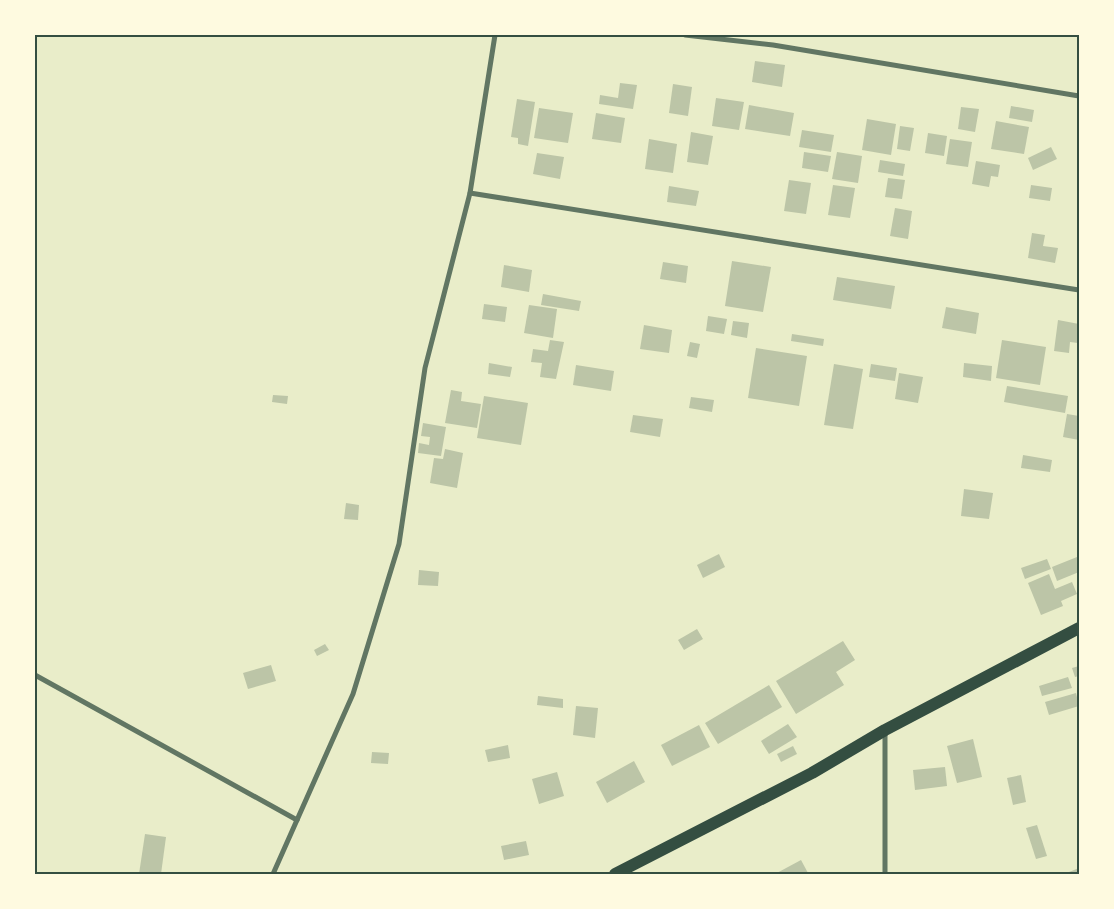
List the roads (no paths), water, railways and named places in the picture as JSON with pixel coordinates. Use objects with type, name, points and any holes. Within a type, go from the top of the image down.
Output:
[{"type":"main road","points":[[615,874],[812,773],[885,730],[1079,628]]},
{"type":"street","points":[[273,874],[353,694],[399,544],[425,368],[470,192],[495,35]]},
{"type":"street","points":[[686,35],[773,46],[1079,96]]},
{"type":"street","points":[[470,192],[1079,290]]},
{"type":"street","points":[[35,675],[297,820]]},
{"type":"street","points":[[885,730],[885,874]]}]
